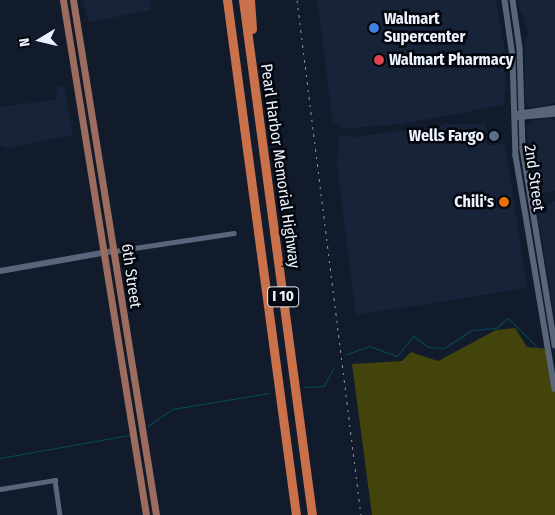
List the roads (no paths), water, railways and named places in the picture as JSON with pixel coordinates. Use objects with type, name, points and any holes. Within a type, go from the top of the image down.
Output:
[{"type":"highway","points":[[222,0],[237,84]]},
{"type":"highway","name":"Pearl Harbor Memorial Highway","points":[[227,0],[296,515]]},
{"type":"highway","name":"Pearl Harbor Memorial Highway","points":[[243,0],[312,515]]},
{"type":"highway","points":[[250,0],[253,79]]},
{"type":"main road","name":"6th Street","points":[[63,0],[146,515]]},
{"type":"main road","name":"6th Street","points":[[73,0],[156,515]]},
{"type":"main road","points":[[139,468],[148,466]]},
{"type":"street","points":[[506,0],[515,33],[519,34]]},
{"type":"street","name":"2nd Street","points":[[506,0],[513,57],[516,156],[555,389]]},
{"type":"street","name":"2nd Street","points":[[513,0],[519,34],[521,115],[555,345]]},
{"type":"street","points":[[521,115],[555,108]]},
{"type":"street","points":[[514,115],[555,114]]},
{"type":"street","points":[[0,271],[234,233]]},
{"type":"street","points":[[0,489],[55,480],[60,515]]},
{"type":"waterway","points":[[347,354],[369,346],[397,356],[413,336],[428,347],[444,348],[472,330],[496,328],[508,318],[537,347]]},
{"type":"waterway","points":[[304,387],[324,386],[333,368]]},
{"type":"waterway","points":[[148,426],[172,409],[269,393]]},
{"type":"waterway","points":[[0,458],[129,435]]},
{"type":"railway","points":[[297,0],[361,515]]},
{"type":"place","name":"Walmart Supercenter","points":[[374,28]]},
{"type":"place","name":"Walmart Pharmacy","points":[[379,60]]},
{"type":"place","name":"Wells Fargo","points":[[494,136]]},
{"type":"place","name":"Chili's","points":[[504,202]]}]
